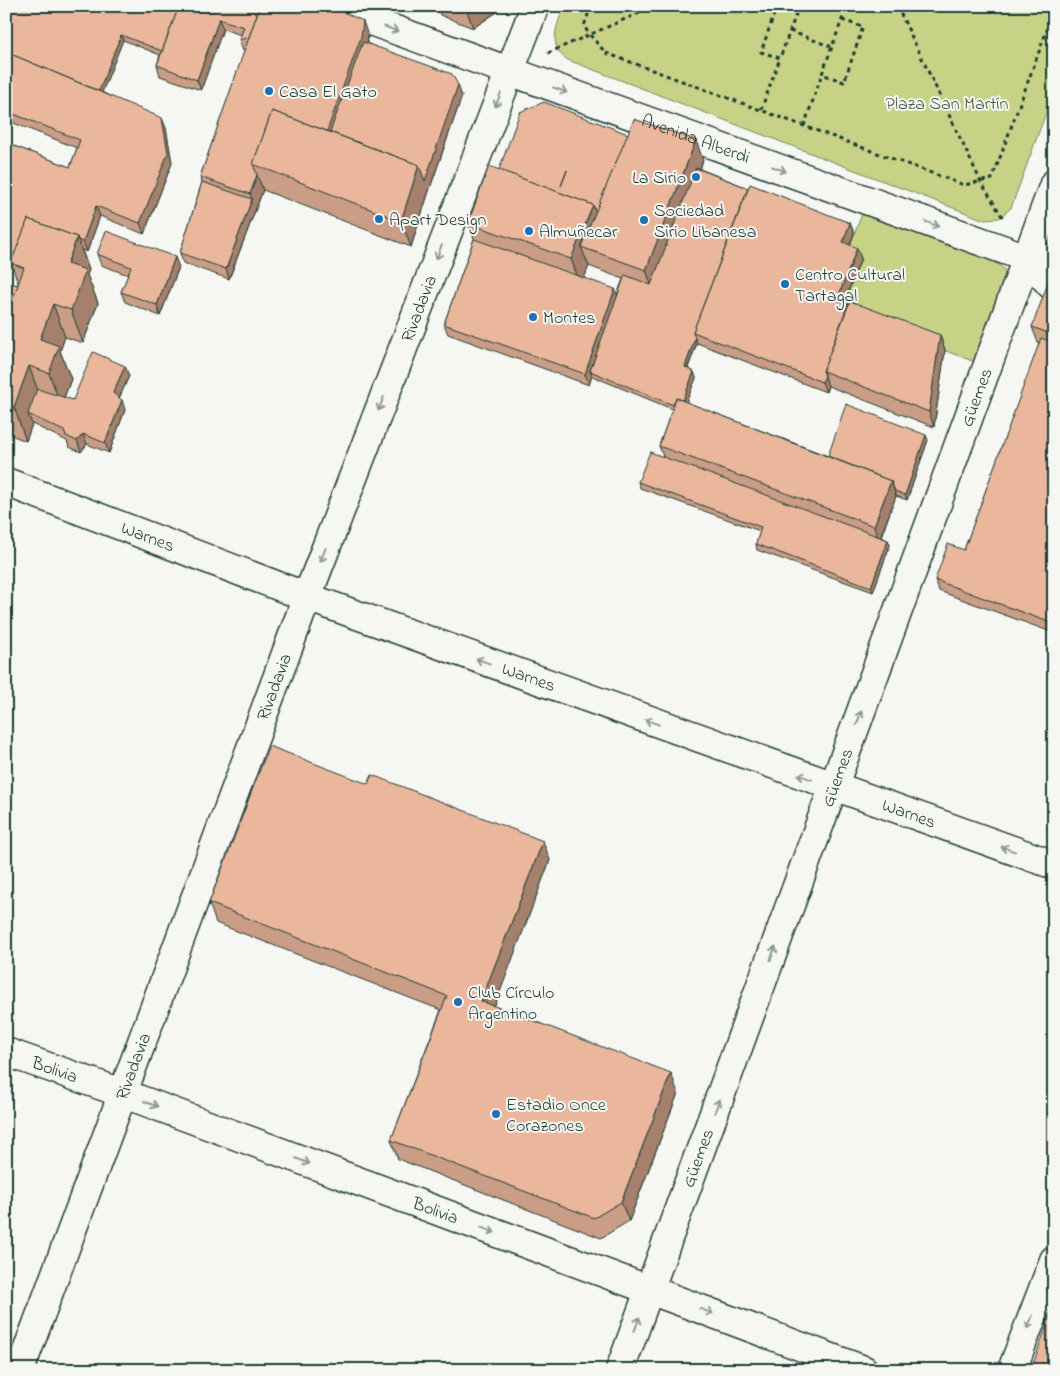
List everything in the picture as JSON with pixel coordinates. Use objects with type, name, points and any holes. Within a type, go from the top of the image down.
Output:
[{"type":"street","name":"Avenida Alberdi","points":[[329,6],[1027,258],[1054,286]]},
{"type":"street","name":"Rivadavia","points":[[20,1370],[307,597],[535,6]]},
{"type":"street","name":"Güemes","points":[[620,1370],[1054,184]]},
{"type":"street","points":[[1027,258],[1054,260]]},
{"type":"street","name":"Warnes","points":[[6,482],[307,597],[1054,865]]},
{"type":"street","name":"Bolivia","points":[[6,1052],[122,1093],[864,1370]]},
{"type":"street","points":[[1012,1370],[1054,1260]]},
{"type":"path","points":[[591,6],[584,26],[606,53],[964,185],[992,179],[1054,11]]},
{"type":"path","points":[[509,71],[655,6]]},
{"type":"path","points":[[777,6],[761,52],[780,58]]},
{"type":"path","points":[[761,110],[799,6]]},
{"type":"path","points":[[804,126],[847,6]]},
{"type":"path","points":[[896,6],[981,182],[1027,258]]},
{"type":"path","points":[[822,74],[844,82],[863,27],[842,20]]},
{"type":"path","points":[[790,31],[832,47]]},
{"type":"green space","name":"Plaza San Martín","points":[[564,6],[1054,6],[1054,91],[1011,208],[999,218],[982,219],[568,60],[559,52],[555,41],[556,29]]},
{"type":"green space","points":[[862,214],[985,258],[1001,266],[1007,273],[980,364],[841,311],[861,259],[847,253]]},
{"type":"building","points":[[6,6],[179,6],[162,51],[121,35],[99,91],[6,52]]},
{"type":"building","points":[[179,6],[260,6],[249,37],[239,40],[244,27],[219,19],[197,80],[157,65]]},
{"type":"building","points":[[260,6],[330,6],[363,21],[361,37],[327,131],[272,111],[253,164],[257,175],[250,194],[200,177]]},
{"type":"building","points":[[363,42],[452,74],[458,85],[425,181],[419,165],[330,132]]},
{"type":"building","points":[[6,52],[162,118],[168,153],[140,223],[96,206],[83,242],[78,240],[77,237],[28,219],[15,254],[6,251],[6,143],[70,167],[80,140],[6,111]]},
{"type":"building","points":[[544,102],[628,134],[596,212],[593,205],[499,170],[520,112]]},
{"type":"building","points":[[272,111],[419,165],[401,221],[253,164]]},
{"type":"building","name":"Sociedad Sirio Libanesa","points":[[634,119],[696,140],[646,270],[581,247]]},
{"type":"building","points":[[489,166],[593,205],[571,259],[468,223]]},
{"type":"building","points":[[696,168],[748,188],[693,332],[695,338],[685,367],[694,372],[683,400],[676,398],[673,405],[590,371],[625,275],[651,285]]},
{"type":"building","points":[[202,182],[252,199],[226,269],[180,253]]},
{"type":"building","name":"Centro Cultural Tartagal","points":[[750,184],[850,223],[843,242],[857,248],[837,300],[848,304],[823,371],[825,376],[822,382],[693,332]]},
{"type":"building","points":[[28,219],[77,237],[67,264],[86,270],[71,310],[53,304],[40,339],[59,346],[49,373],[29,366],[14,407],[6,405],[6,317],[24,268],[11,263]]},
{"type":"building","points":[[106,231],[175,257],[157,305],[121,292],[131,267],[97,254]]},
{"type":"building","name":"Montes","points":[[474,239],[615,289],[585,374],[444,324]]},
{"type":"building","points":[[1049,280],[1054,282],[1054,335],[1032,327]]},
{"type":"building","points":[[6,282],[18,285],[6,317]]},
{"type":"building","points":[[850,301],[940,335],[929,412],[823,371]]},
{"type":"building","points":[[1041,338],[1054,343],[1054,428],[1052,434],[1054,434],[1054,624],[935,580],[948,544],[964,550]]},
{"type":"building","points":[[93,352],[125,366],[113,393],[122,400],[105,443],[83,434],[77,441],[66,436],[64,431],[28,414],[37,389],[73,400]]},
{"type":"building","points":[[676,398],[891,481],[874,526],[659,446]]},
{"type":"building","points":[[846,404],[926,435],[905,495],[895,491],[891,481],[828,456]]},
{"type":"building","points":[[650,452],[888,540],[871,587],[756,544],[761,527],[638,482]]},
{"type":"building","name":"Club Círculo Argentino","points":[[269,746],[368,784],[372,775],[543,841],[481,1001],[671,1073],[621,1202],[594,1218],[391,1140],[447,996],[209,903]]},
{"type":"building","points":[[1054,1305],[1054,1370],[1031,1370]]},
{"type":"place","name":"Casa El Gato","points":[[269,91]]},
{"type":"place","name":"La Sirio","points":[[696,177]]},
{"type":"place","name":"Apart Design","points":[[379,219]]},
{"type":"place","name":"Sociedad Sirio Libanesa","points":[[644,220]]},
{"type":"place","name":"Almuñecar","points":[[529,231]]},
{"type":"place","name":"Centro Cultural Tartagal","points":[[785,284]]},
{"type":"place","name":"Montes","points":[[533,317]]},
{"type":"place","name":"Club Círculo Argentino","points":[[458,1002]]},
{"type":"place","name":"Estadio Once Corazones","points":[[496,1114]]}]
